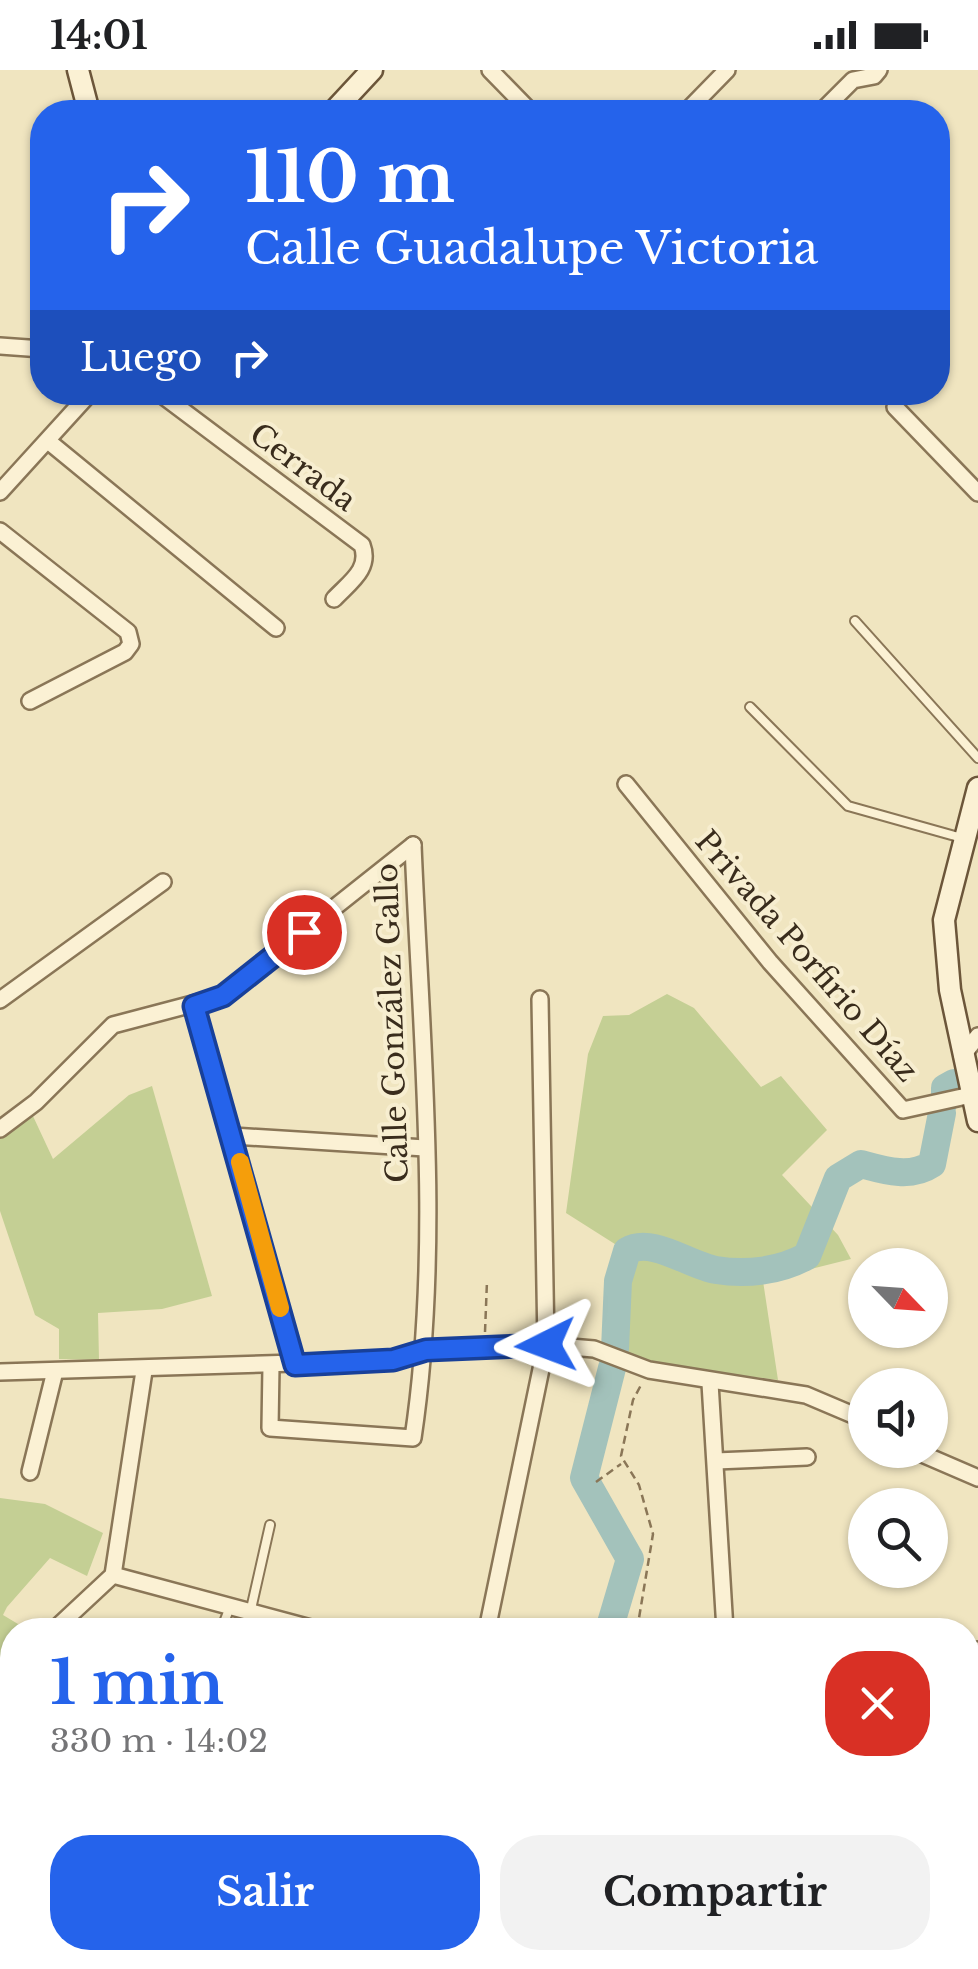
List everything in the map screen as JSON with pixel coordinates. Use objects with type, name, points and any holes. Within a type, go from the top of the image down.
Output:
[{"type":"main road","points":[[78,70],[87,100]]},
{"type":"main road","points":[[345,100],[372,70]]},
{"type":"main road","points":[[978,788],[962,838],[944,920],[950,990],[978,1121]]},
{"type":"street","points":[[490,70],[519,100]]},
{"type":"street","points":[[698,100],[727,70]]},
{"type":"street","points":[[834,100],[853,80],[874,76],[879,70]]},
{"type":"street","points":[[0,346],[30,349]]},
{"type":"street","points":[[0,492],[79,405]]},
{"type":"street","name":"Cerrada","points":[[175,405],[362,545],[367,558],[363,568],[334,599]]},
{"type":"street","points":[[895,407],[978,493]]},
{"type":"street","points":[[48,440],[276,628]]},
{"type":"street","points":[[0,531],[128,632],[131,644],[125,652],[30,701]]},
{"type":"street","name":"Privada Porfirio Díaz","points":[[626,784],[770,962],[903,1110],[971,1095]]},
{"type":"street","name":"Calle González Gallo","points":[[194,1006],[223,996],[412,845],[426,1148],[426,1350],[413,1438],[270,1428],[271,1366]]},
{"type":"street","points":[[0,1000],[164,882]]},
{"type":"street","points":[[489,1618],[546,1345],[540,999]]},
{"type":"street","points":[[0,1128],[36,1102],[113,1024],[179,1004],[194,1006],[295,1365]]},
{"type":"street","points":[[962,1056],[978,1036]]},
{"type":"street","points":[[233,1136],[426,1148]]},
{"type":"street","points":[[0,1372],[295,1365],[393,1360],[426,1350],[546,1345],[594,1349],[648,1370],[710,1382],[806,1395],[848,1413]]},
{"type":"street","points":[[30,1472],[55,1371]]},
{"type":"street","points":[[67,1618],[113,1575],[144,1371]]},
{"type":"street","points":[[710,1382],[724,1618]]},
{"type":"street","points":[[716,1461],[807,1457]]},
{"type":"street","points":[[948,1465],[978,1478]]},
{"type":"street","points":[[113,1575],[280,1618]]},
{"type":"lane","points":[[855,621],[978,758]]},
{"type":"lane","points":[[750,707],[848,806],[962,838]]},
{"type":"lane","points":[[251,1609],[270,1524]]},
{"type":"lane","points":[[226,1618],[232,1603]]},
{"type":"path","points":[[485,1348],[487,1281]]},
{"type":"path","points":[[596,1482],[623,1463],[633,1400],[648,1370]]},
{"type":"path","points":[[623,1463],[639,1484],[653,1534],[639,1618]]},
{"type":"green space","points":[[667,994],[694,1008],[761,1087],[781,1076],[827,1130],[782,1175],[838,1235],[848,1260],[763,1281],[778,1380],[660,1366],[606,1346],[618,1246],[566,1213],[588,1054],[603,1016],[629,1015]]},
{"type":"green space","points":[[152,1086],[212,1296],[162,1309],[98,1313],[99,1360],[59,1359],[59,1329],[35,1315],[0,1211],[0,1130],[32,1114],[53,1159],[129,1095]]},
{"type":"green space","points":[[0,1498],[45,1504],[103,1533],[87,1576],[50,1558],[7,1607],[3,1615],[8,1618],[0,1618]]},
{"type":"waterway","points":[[945,1100],[945,1088],[954,1083]]},
{"type":"waterway","points":[[615,1349],[618,1281],[627,1251],[637,1247],[659,1249],[728,1271],[751,1272],[797,1261],[807,1256],[838,1178],[861,1164],[887,1171],[924,1169],[932,1164],[942,1113]]},
{"type":"waterway","points":[[612,1368],[584,1478],[630,1559],[613,1618]]},
{"type":"slow traffic","points":[[240,1162],[280,1308]]},
{"type":"route","points":[[304,932],[223,996],[194,1006],[295,1365],[393,1360],[426,1350],[546,1345]]}]
